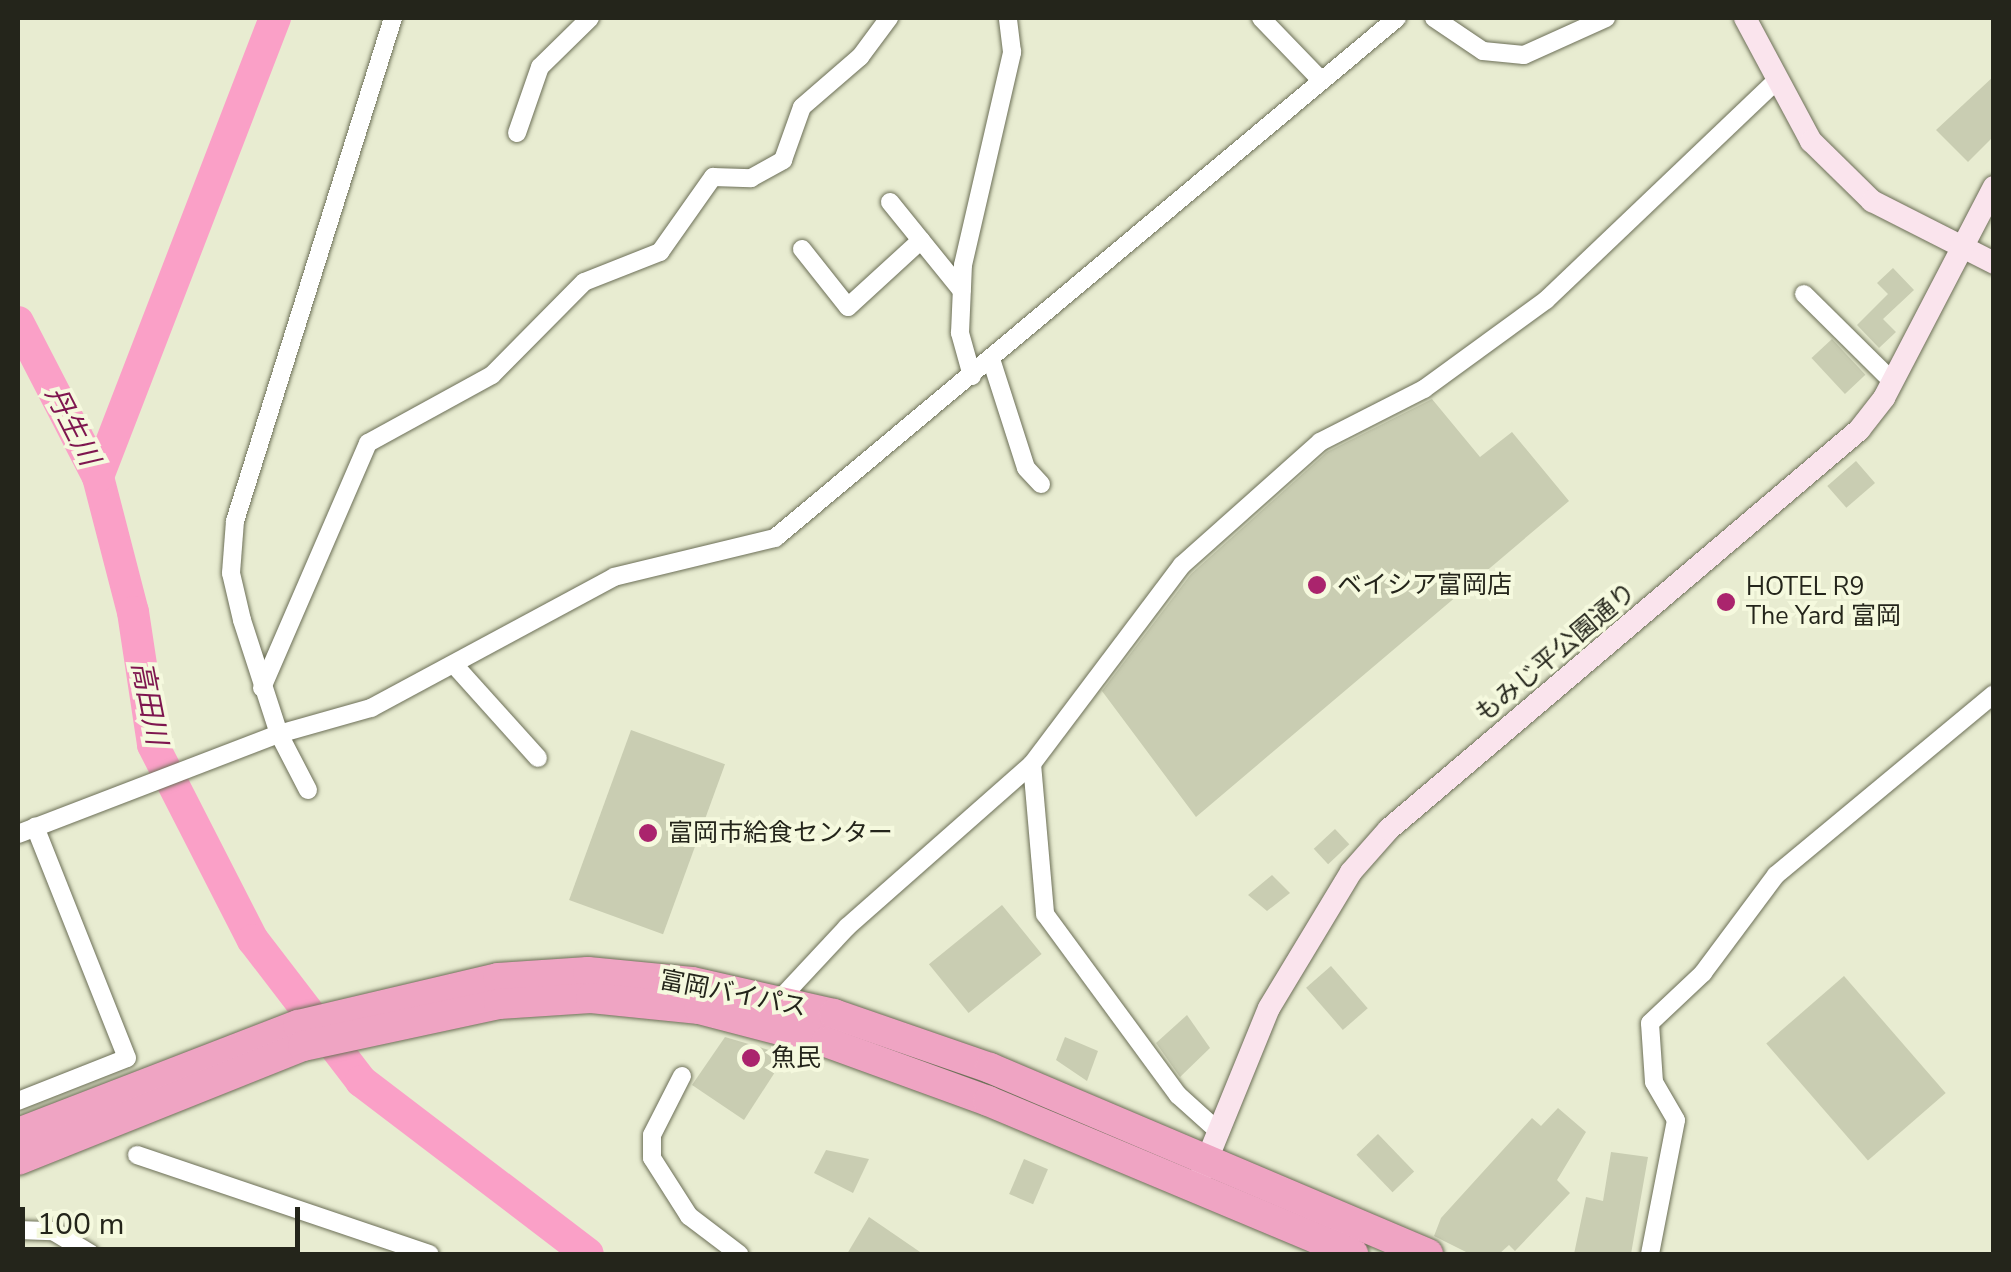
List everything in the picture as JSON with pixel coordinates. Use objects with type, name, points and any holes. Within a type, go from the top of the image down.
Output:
[{"type":"highway","name":"富岡バイパス","points":[[18,1160],[149,1091],[298,1025],[588,972],[779,1000],[990,1068],[1353,1254]]},
{"type":"highway","name":"富岡バイパス","points":[[498,991],[591,998],[770,1024],[1428,1254]]},
{"type":"highway","name":"富岡バイパス","points":[[18,1133],[149,1091]]},
{"type":"street","points":[[308,790],[272,737],[231,573],[235,521],[392,18]]},
{"type":"street","points":[[517,134],[540,68],[590,18]]},
{"type":"street","points":[[262,688],[368,443],[492,375],[584,282],[660,252],[713,177],[751,178],[783,160],[802,107],[860,57],[888,18]]},
{"type":"street","points":[[972,376],[960,333],[962,292],[971,210],[1012,52],[1008,18]]},
{"type":"street","points":[[1261,18],[1318,77]]},
{"type":"street","points":[[19,1095],[127,1058],[26,831],[272,737],[371,708],[457,668],[614,577],[775,538],[972,376],[1318,77],[1397,18]]},
{"type":"street","points":[[1434,18],[1483,51],[1524,54],[1606,18]]},
{"type":"street","points":[[1745,18],[1775,82],[1811,141],[1872,200],[1994,264]]},
{"type":"street","points":[[779,1000],[847,927],[1032,764],[1182,565],[1320,442],[1424,389],[1546,300],[1775,82]]},
{"type":"street","name":"もみじ平公園通り","points":[[1200,1177],[1311,930],[1389,829],[1824,466],[1893,382],[1994,186]]},
{"type":"street","points":[[890,202],[962,292]]},
{"type":"street","points":[[802,249],[848,307],[921,240]]},
{"type":"street","points":[[1804,294],[1893,382]]},
{"type":"street","points":[[990,359],[1026,468],[1040,484]]},
{"type":"street","points":[[457,668],[538,758]]},
{"type":"street","points":[[1650,1254],[1676,1120],[1654,1082],[1650,1024],[1703,974],[1776,875],[1994,694]]},
{"type":"street","points":[[1032,764],[1045,914],[1178,1095],[1218,1131]]},
{"type":"street","points":[[682,1076],[652,1135],[652,1158],[690,1216],[739,1254]]},
{"type":"street","points":[[137,1155],[430,1254]]},
{"type":"street","points":[[18,1230],[53,1232],[91,1254]]},
{"type":"building","points":[[1994,76],[1994,136],[1968,162],[1936,130]]},
{"type":"building","points":[[1893,268],[1914,290],[1883,319],[1896,332],[1879,348],[1857,325],[1888,294],[1877,283]]},
{"type":"building","points":[[1832,339],[1865,375],[1845,394],[1812,358]]},
{"type":"building","name":"ベイシア富岡店","points":[[1432,399],[1480,457],[1512,432],[1569,501],[1196,817],[1102,691],[1191,574],[1327,452]]},
{"type":"building","points":[[1856,461],[1875,483],[1846,508],[1827,486]]},
{"type":"building","name":"富岡市給食センター","points":[[631,730],[725,764],[663,934],[569,900]]},
{"type":"building","points":[[1335,829],[1349,844],[1328,864],[1314,849]]},
{"type":"building","points":[[1272,875],[1290,893],[1267,911],[1248,895]]},
{"type":"building","points":[[1002,905],[1042,954],[969,1013],[929,964]]},
{"type":"building","points":[[1331,966],[1368,1008],[1343,1030],[1306,988]]},
{"type":"building","points":[[1844,976],[1946,1093],[1868,1161],[1766,1044]]},
{"type":"building","points":[[1187,1015],[1210,1048],[1180,1077],[1156,1043]]},
{"type":"building","points":[[725,1037],[786,1055],[744,1120],[692,1085]]},
{"type":"building","points":[[1065,1037],[1098,1051],[1087,1081],[1056,1060]]},
{"type":"building","points":[[1558,1108],[1586,1132],[1557,1180],[1570,1193],[1515,1251],[1509,1245],[1499,1254],[1470,1254],[1434,1236],[1441,1218],[1532,1118],[1541,1126]]},
{"type":"building","points":[[1378,1134],[1414,1171],[1393,1192],[1356,1155]]},
{"type":"building","points":[[826,1150],[869,1159],[853,1193],[814,1173]]},
{"type":"building","points":[[1611,1152],[1648,1157],[1631,1254],[1574,1254],[1586,1197],[1603,1201]]},
{"type":"building","points":[[1024,1159],[1048,1169],[1033,1204],[1009,1194]]},
{"type":"building","points":[[869,1217],[923,1254],[847,1254]]},
{"type":"waterway","name":"高田川","points":[[275,18],[98,477],[133,612],[153,745],[253,940],[361,1081],[588,1254]]},
{"type":"waterway","name":"丹生川","points":[[18,322],[98,477]]},
{"type":"place","name":"ベイシア富岡店","points":[[1317,585]]},
{"type":"place","name":"HOTEL R9 The Yard 富岡","points":[[1726,602]]},
{"type":"place","name":"富岡市給食センター","points":[[648,833]]},
{"type":"place","name":"魚民","points":[[751,1058]]}]
